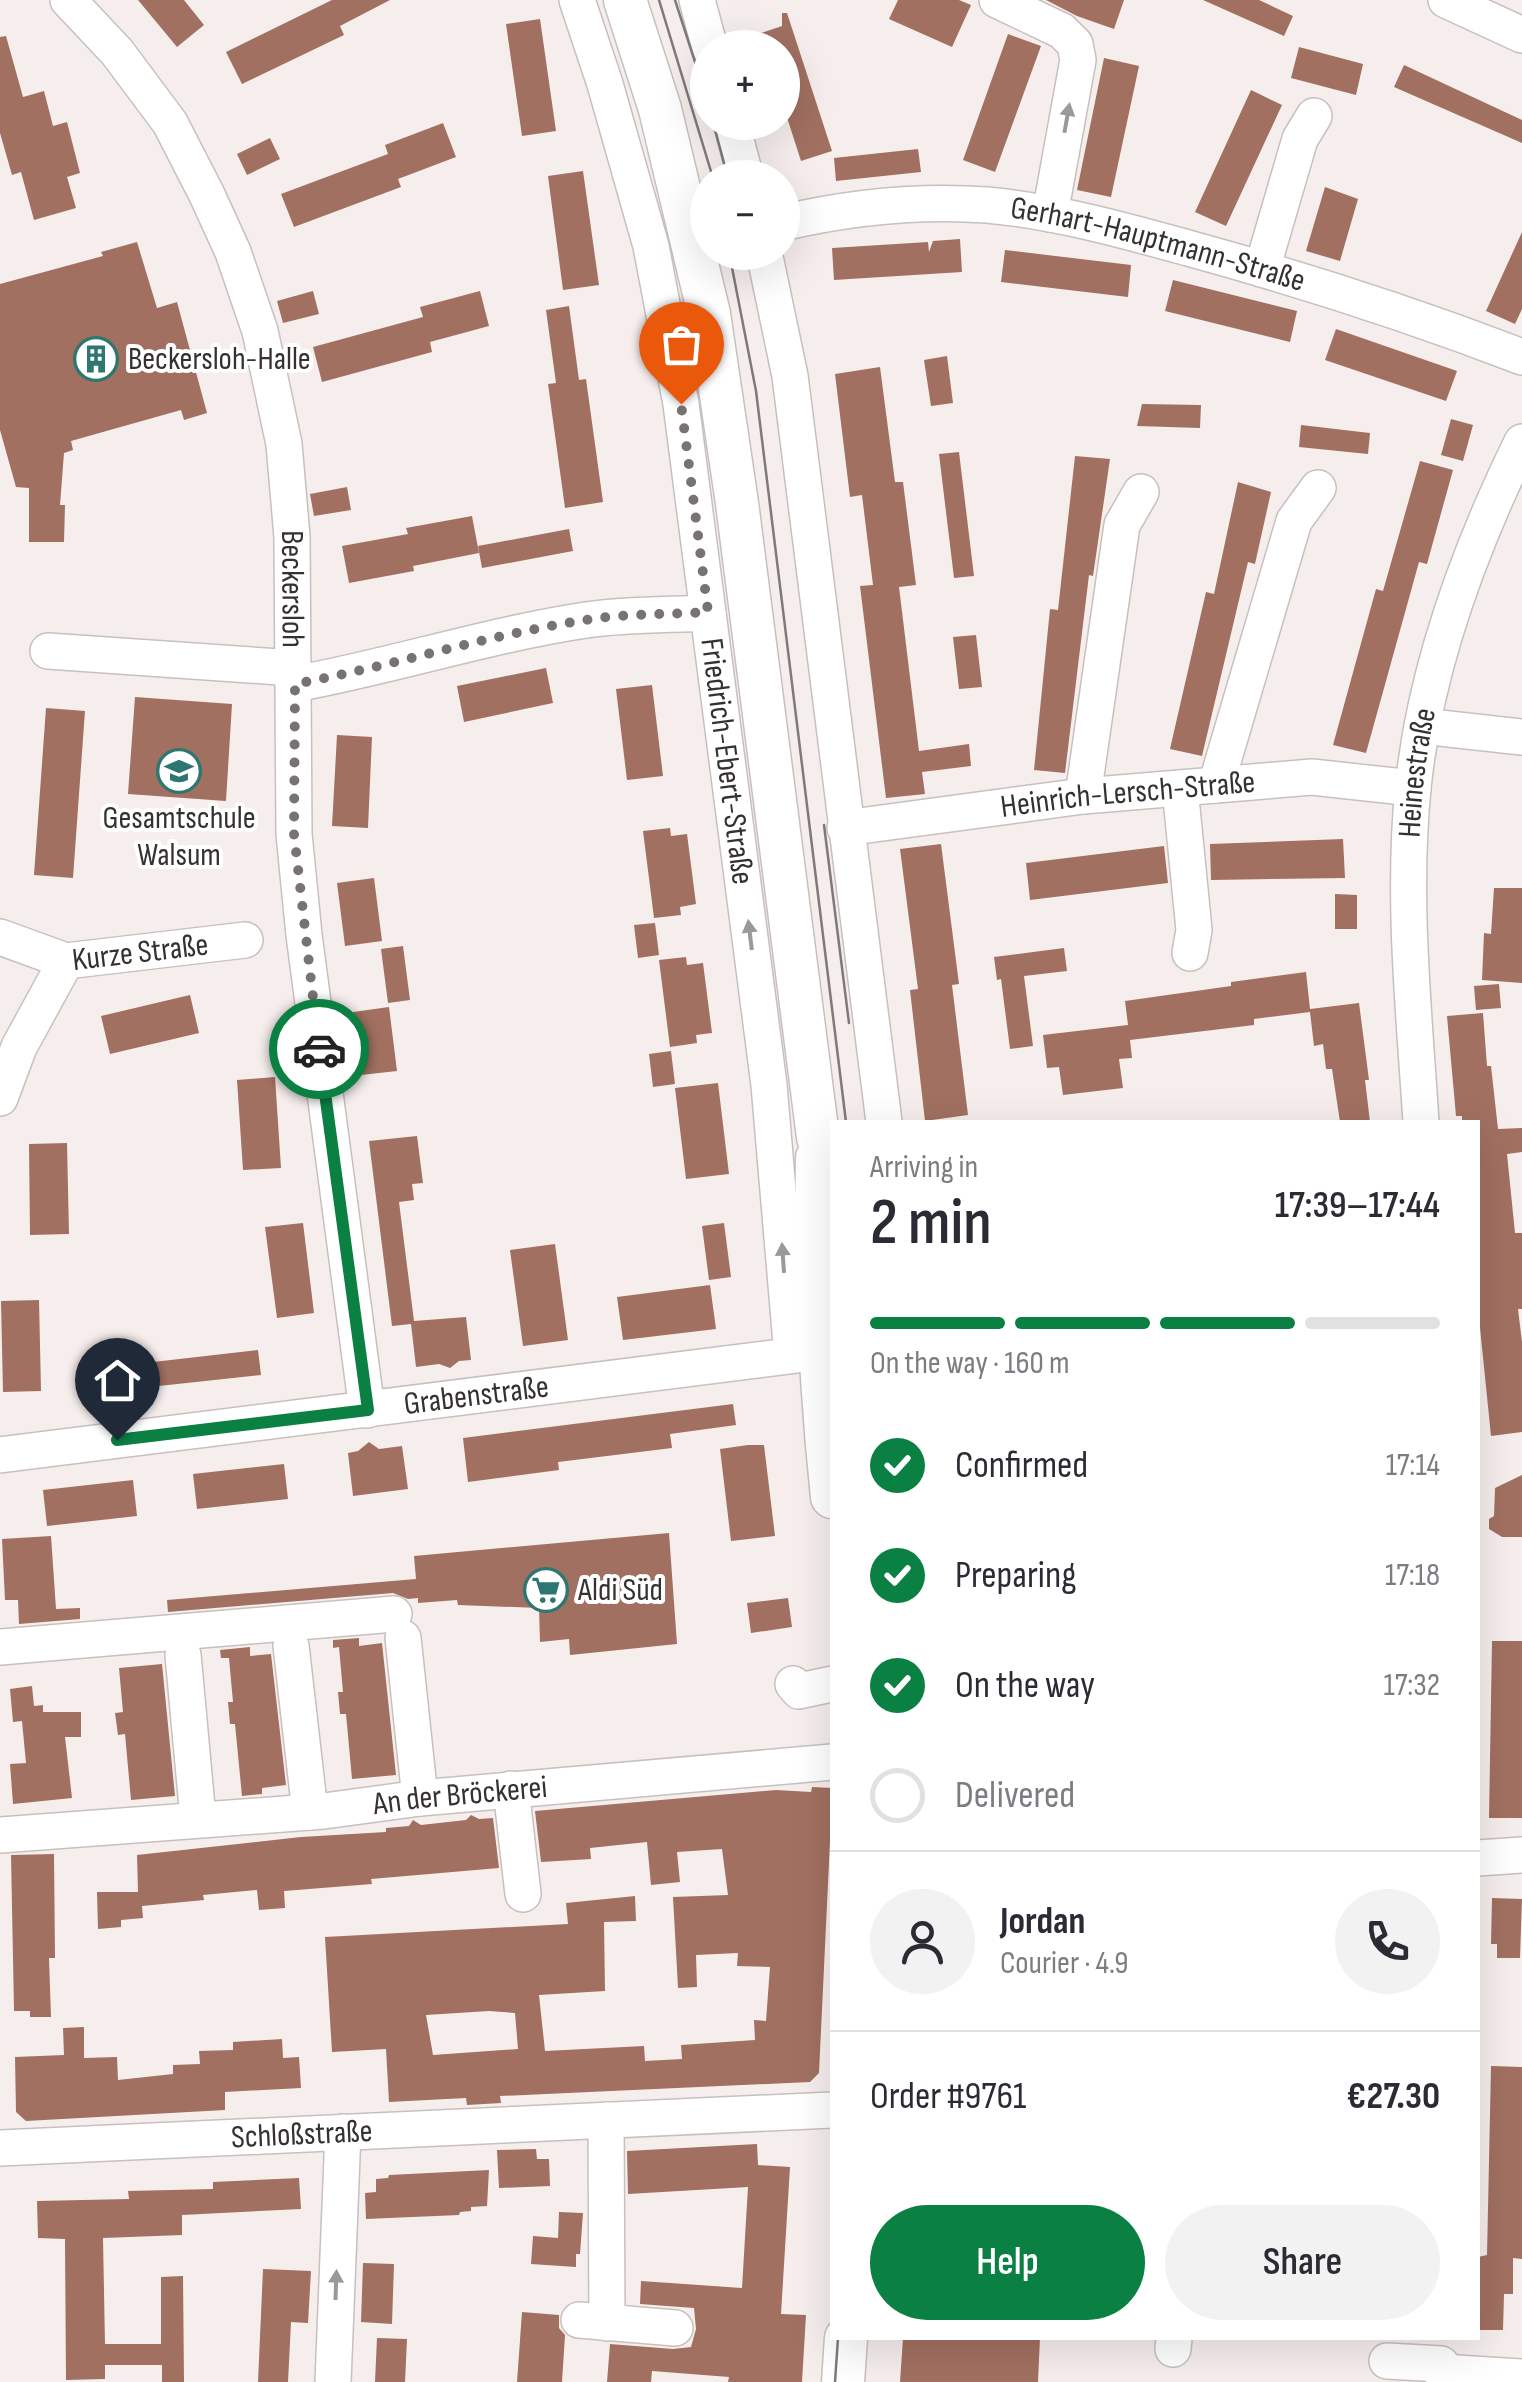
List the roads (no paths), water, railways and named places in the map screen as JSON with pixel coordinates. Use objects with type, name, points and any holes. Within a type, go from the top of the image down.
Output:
[{"type":"main road","name":"Friedrich-Ebert-Straße","points":[[625,0],[660,109],[708,314],[737,503],[818,1137],[830,1181]]},
{"type":"main road","name":"Friedrich-Ebert-Straße","points":[[818,1137],[814,1353],[830,1481]]},
{"type":"main road","points":[[843,2382],[846,2340]]},
{"type":"street","name":"Beckersloh","points":[[68,0],[117,52],[170,123],[233,252],[260,332],[284,444],[292,537],[296,851],[368,1410]]},
{"type":"street","name":"Friedrich-Ebert-Straße","points":[[577,0],[651,246],[681,404],[770,1084],[814,1353]]},
{"type":"street","points":[[997,0],[1062,31],[1075,44],[1078,60],[1050,214]]},
{"type":"street","points":[[1446,0],[1522,35]]},
{"type":"street","points":[[706,2],[708,30]]},
{"type":"street","points":[[1262,268],[1300,139],[1314,116]]},
{"type":"street","name":"Gerhart-Hauptmann-Straße","points":[[800,219],[828,212],[927,203],[1050,214],[1262,268],[1522,357]]},
{"type":"street","points":[[768,270],[790,376],[884,1120]]},
{"type":"street","name":"Heinestraße","points":[[1421,1120],[1409,855],[1422,726],[1453,606],[1490,506],[1522,442]]},
{"type":"street","points":[[1216,785],[1294,521],[1318,488]]},
{"type":"street","points":[[1084,796],[1122,525],[1141,492]]},
{"type":"street","points":[[48,651],[294,676],[353,674],[469,642],[589,619],[708,612]]},
{"type":"street","points":[[1422,726],[1522,737]]},
{"type":"street","name":"Heinrich-Lersch-Straße","points":[[845,828],[1084,796],[1312,777],[1413,788]]},
{"type":"street","points":[[1180,788],[1194,930],[1190,953]]},
{"type":"street","points":[[0,937],[66,961]]},
{"type":"street","name":"Kurze Straße","points":[[0,1098],[19,1047],[66,961],[245,940]]},
{"type":"street","name":"Grabenstraße","points":[[0,1455],[814,1353]]},
{"type":"street","points":[[0,1646],[398,1626],[420,1798]]},
{"type":"street","points":[[291,1646],[310,1812]]},
{"type":"street","points":[[183,1654],[198,1818]]},
{"type":"street","points":[[792,1684],[799,1690],[830,1684]]},
{"type":"street","name":"An der Bröckerei","points":[[0,1835],[310,1812],[420,1798],[830,1762]]},
{"type":"street","points":[[511,1790],[523,1894]]},
{"type":"street","points":[[1480,1858],[1522,1855]]},
{"type":"street","name":"Schloßstraße","points":[[0,2148],[830,2110]]},
{"type":"street","points":[[606,2120],[593,2321],[675,2328]]},
{"type":"street","points":[[333,2382],[343,2132]]},
{"type":"street","points":[[1387,2361],[1441,2364],[1522,2377]]},
{"type":"tram line","points":[[659,0],[708,160]]},
{"type":"tram line","points":[[675,0],[690,46]]},
{"type":"tram line","points":[[718,140],[723,160]]},
{"type":"tram line","points":[[732,270],[756,391],[846,1120]]},
{"type":"tram line","points":[[824,825],[849,1023]]},
{"type":"tram line","points":[[835,2382],[838,2340]]},
{"type":"place","name":"Beckersloh-Halle","points":[[96,359]]},
{"type":"place","name":"Gesamtschule Walsum","points":[[179,771]]},
{"type":"place","name":"Aldi Süd","points":[[546,1590]]}]
